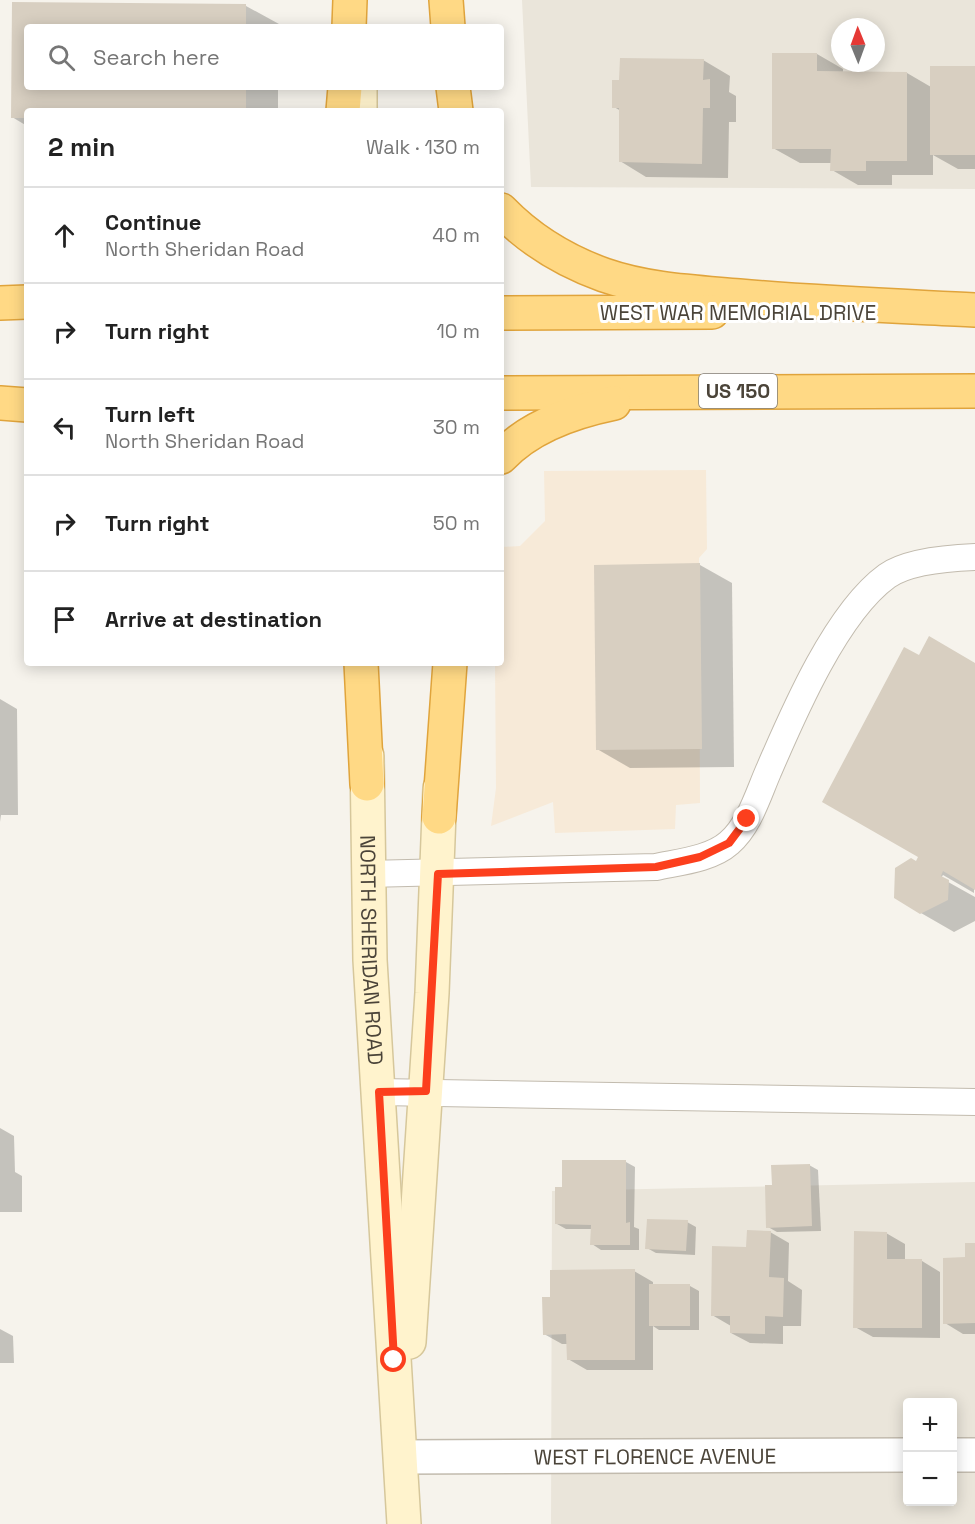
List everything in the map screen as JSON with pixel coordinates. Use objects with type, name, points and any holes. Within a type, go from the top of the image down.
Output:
[{"type":"highway","points":[[349,24],[350,0]]},
{"type":"highway","points":[[446,0],[448,24]]},
{"type":"highway","points":[[343,108],[345,90]]},
{"type":"highway","points":[[453,90],[456,108]]},
{"type":"highway","points":[[504,213],[521,230],[558,255],[604,275],[641,285],[777,299],[975,311]]},
{"type":"highway","points":[[0,303],[24,302]]},
{"type":"highway","name":"WEST WAR MEMORIAL DRIVE","points":[[504,313],[975,311]]},
{"type":"highway","points":[[0,313],[24,313]]},
{"type":"highway","points":[[504,455],[539,429],[586,410],[620,402],[830,391]]},
{"type":"highway","name":"US 150","points":[[504,393],[975,391]]},
{"type":"highway","points":[[0,392],[24,393]]},
{"type":"highway","points":[[0,403],[24,405]]},
{"type":"highway","points":[[364,666],[367,783]]},
{"type":"highway","points":[[439,817],[450,666]]},
{"type":"main road","points":[[359,0],[359,24]]},
{"type":"main road","points":[[440,0],[440,24]]},
{"type":"main road","points":[[360,90],[360,108]]},
{"type":"main road","points":[[441,90],[441,108]]},
{"type":"main road","name":"NORTH SHERIDAN ROAD","points":[[401,1454],[426,1091],[438,874],[441,666]]},
{"type":"main road","name":"NORTH SHERIDAN ROAD","points":[[367,783],[367,874],[387,1265],[404,1524]]},
{"type":"street","name":"WEST FLORENCE AVENUE","points":[[401,1454],[903,1455]]},
{"type":"street","points":[[957,1455],[975,1455]]},
{"type":"lane","points":[[367,874],[656,867],[700,857],[729,843],[747,819],[794,713],[850,612],[888,575],[934,559],[975,557]]},
{"type":"lane","points":[[379,1092],[975,1102]]},
{"type":"shaded area","points":[[522,0],[975,0],[975,189],[531,187]]},
{"type":"shaded area","points":[[706,470],[707,549],[699,558],[700,803],[676,805],[675,829],[555,833],[553,802],[491,826],[496,788],[495,666],[504,666],[504,547],[520,546],[545,521],[544,471]]},
{"type":"shaded area","points":[[975,1182],[975,1524],[551,1524],[552,1191]]},
{"type":"building","points":[[12,2],[246,4],[246,24],[24,24],[24,90],[246,90],[246,108],[24,108],[24,118],[11,118]]},
{"type":"building","points":[[772,53],[817,53],[817,71],[907,72],[907,161],[866,161],[866,171],[830,171],[831,149],[772,149]]},
{"type":"building","points":[[620,58],[704,59],[703,80],[710,79],[710,108],[703,108],[702,164],[619,162],[619,108],[612,108],[612,80],[619,80]]},
{"type":"building","points":[[930,66],[975,66],[975,155],[930,155]]},
{"type":"building","points":[[700,563],[702,749],[596,750],[594,565]]},
{"type":"building","points":[[929,636],[975,663],[975,890],[943,871],[941,876],[949,880],[948,900],[920,914],[894,898],[895,868],[911,858],[916,861],[918,857],[822,802],[904,647],[919,655]]},
{"type":"building","points":[[562,1160],[626,1160],[626,1223],[630,1222],[630,1245],[590,1245],[591,1225],[555,1224],[555,1187],[562,1187]]},
{"type":"building","points":[[810,1164],[812,1226],[766,1228],[765,1185],[772,1185],[771,1165]]},
{"type":"building","points":[[647,1219],[688,1220],[686,1251],[645,1249]]},
{"type":"building","points":[[747,1230],[771,1231],[769,1277],[784,1278],[783,1317],[765,1316],[765,1334],[730,1333],[730,1316],[711,1316],[712,1246],[746,1247]]},
{"type":"building","points":[[854,1231],[887,1232],[887,1259],[922,1259],[922,1328],[853,1328]]},
{"type":"building","points":[[965,1243],[975,1243],[975,1323],[943,1324],[943,1258],[965,1257]]},
{"type":"building","points":[[635,1269],[635,1360],[567,1360],[566,1334],[543,1335],[542,1297],[550,1297],[550,1270]]},
{"type":"building","points":[[649,1284],[690,1284],[690,1326],[649,1326]]},
{"type":"route","points":[[394,1360],[379,1092],[426,1091],[438,874],[656,867],[700,857],[729,843],[747,819]]}]
